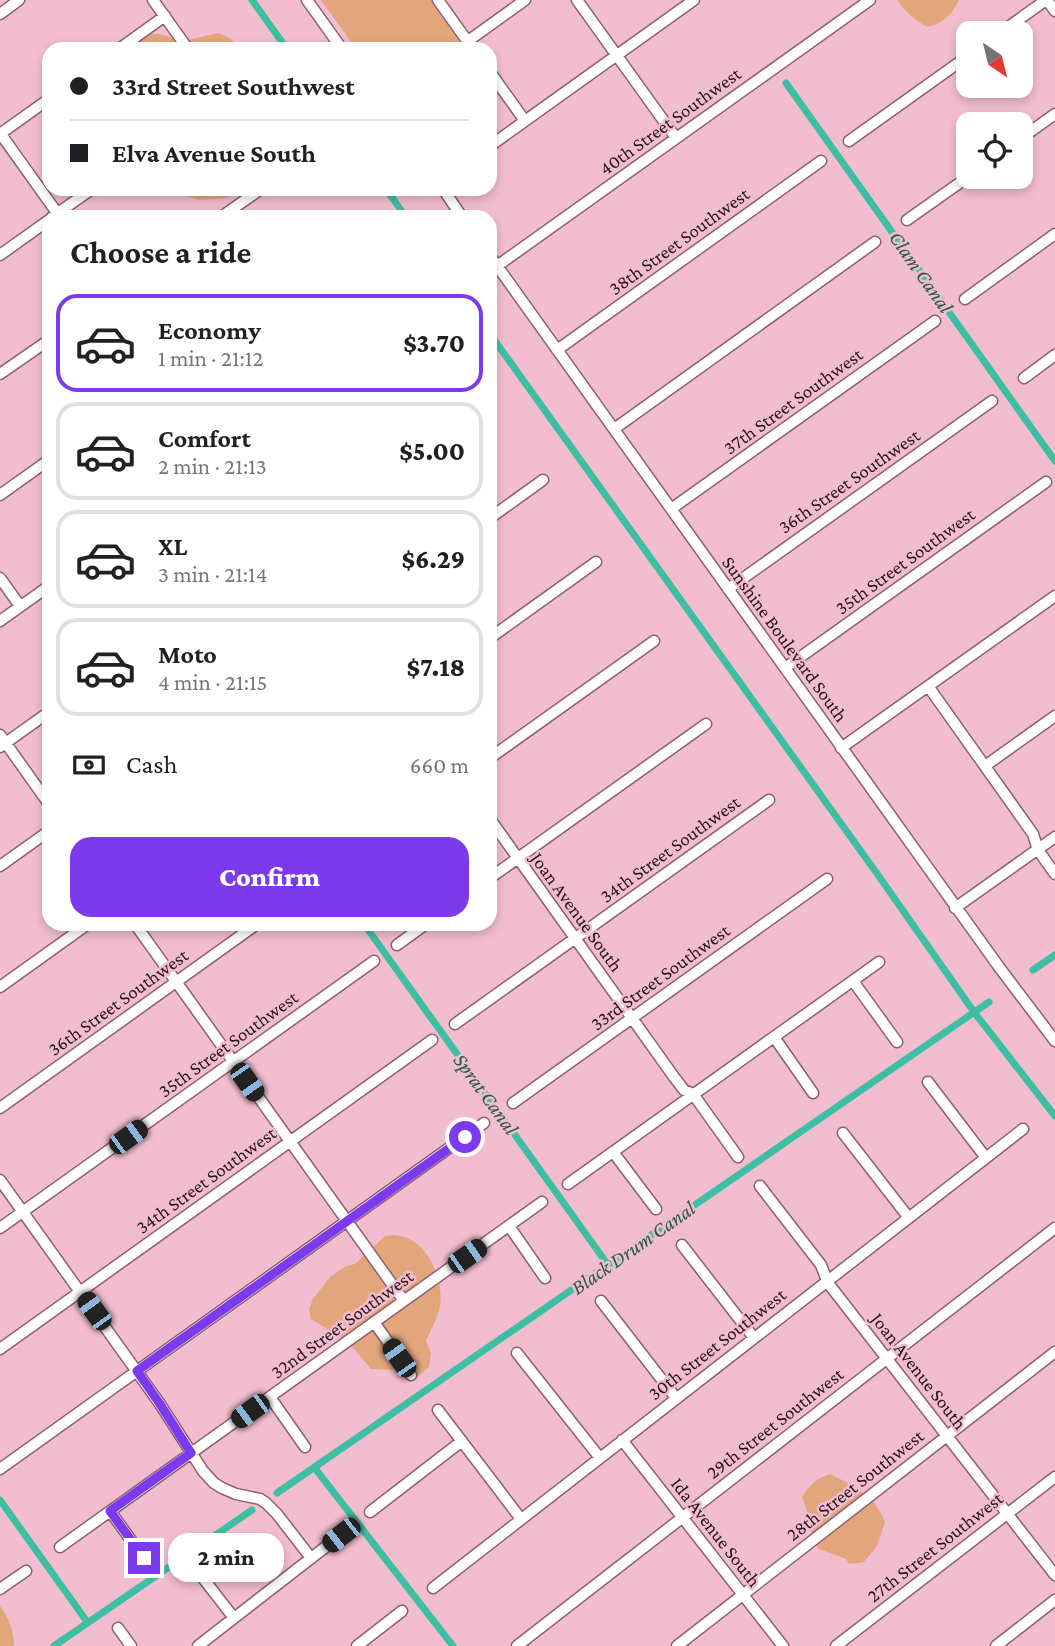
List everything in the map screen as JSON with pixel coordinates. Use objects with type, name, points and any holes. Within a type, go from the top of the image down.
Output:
[{"type":"street","points":[[0,14],[19,0]]},
{"type":"street","points":[[153,0],[183,42]]},
{"type":"street","points":[[307,0],[337,42]]},
{"type":"street","points":[[438,0],[469,42]]},
{"type":"street","points":[[475,42],[525,0]]},
{"type":"street","points":[[577,0],[676,138]]},
{"type":"street","points":[[497,141],[694,0]]},
{"type":"street","name":"40th Street Southwest","points":[[497,266],[870,0]]},
{"type":"street","points":[[1017,21],[1047,0],[1055,11]]},
{"type":"street","points":[[129,42],[165,16]]},
{"type":"street","points":[[849,141],[956,65]]},
{"type":"street","points":[[497,82],[525,121]]},
{"type":"street","points":[[42,104],[0,134],[50,210]]},
{"type":"street","points":[[1033,130],[1055,114]]},
{"type":"street","name":"38th Street Southwest","points":[[557,350],[821,161]]},
{"type":"street","points":[[907,220],[956,185]]},
{"type":"street","points":[[64,210],[83,196]]},
{"type":"street","points":[[231,210],[251,196]]},
{"type":"street","points":[[0,255],[42,226]]},
{"type":"street","points":[[965,299],[1055,234]]},
{"type":"street","points":[[614,429],[876,242]]},
{"type":"street","name":"Sunshine Boulevard South","points":[[497,272],[557,350],[956,908],[1055,1041]]},
{"type":"street","name":"37th Street Southwest","points":[[671,509],[935,321]]},
{"type":"street","points":[[0,374],[42,345]]},
{"type":"street","points":[[1024,378],[1055,355]]},
{"type":"street","name":"36th Street Southwest","points":[[728,589],[992,401]]},
{"type":"street","points":[[0,495],[42,465]]},
{"type":"street","points":[[497,513],[543,480]]},
{"type":"street","name":"35th Street Southwest","points":[[785,668],[1046,482]]},
{"type":"street","points":[[497,633],[596,562]]},
{"type":"street","points":[[0,578],[20,606]]},
{"type":"street","points":[[0,621],[42,591]]},
{"type":"street","points":[[841,748],[1055,596]]},
{"type":"street","points":[[497,753],[654,641]]},
{"type":"street","points":[[928,687],[1033,834],[1038,849],[1055,874]]},
{"type":"street","points":[[42,716],[2,741],[42,795]]},
{"type":"street","points":[[985,766],[1055,716]]},
{"type":"street","points":[[497,873],[706,724]]},
{"type":"street","name":"34th Street Southwest","points":[[456,1024],[769,800]]},
{"type":"street","name":"Joan Avenue South","points":[[497,829],[674,1077],[684,1090],[693,1094],[738,1157]]},
{"type":"street","points":[[0,866],[42,836]]},
{"type":"street","points":[[956,908],[1055,837]]},
{"type":"street","name":"33rd Street Southwest","points":[[513,1103],[827,879]]},
{"type":"street","points":[[0,987],[78,931]]},
{"type":"street","points":[[140,931],[404,1301]]},
{"type":"street","name":"36th Street Southwest","points":[[0,1108],[247,931]]},
{"type":"street","points":[[397,945],[416,931]]},
{"type":"street","name":"35th Street Southwest","points":[[0,1228],[374,961]]},
{"type":"street","points":[[568,1184],[879,962]]},
{"type":"street","points":[[853,981],[897,1042]]},
{"type":"street","points":[[774,1037],[813,1093]]},
{"type":"street","name":"34th Street Southwest","points":[[0,1349],[432,1040]]},
{"type":"street","points":[[928,1082],[986,1157]]},
{"type":"street","points":[[0,1469],[484,1123]]},
{"type":"street","name":"30th Street Southwest","points":[[433,1588],[1023,1129]]},
{"type":"street","points":[[843,1133],[909,1218]]},
{"type":"street","points":[[613,1152],[656,1209]]},
{"type":"street","points":[[0,1180],[137,1371],[203,1471],[214,1483],[229,1491],[260,1499],[272,1508],[311,1558]]},
{"type":"street","name":"Joan Avenue South","points":[[760,1186],[821,1265],[828,1283],[1055,1575]]},
{"type":"street","name":"32nd Street Southwest","points":[[60,1547],[542,1202]]},
{"type":"street","points":[[509,1226],[545,1278]]},
{"type":"street","name":"29th Street Southwest","points":[[517,1646],[1055,1228]]},
{"type":"street","points":[[682,1245],[754,1338]]},
{"type":"street","points":[[601,1301],[676,1398]]},
{"type":"street","points":[[374,1322],[411,1376]]},
{"type":"street","name":"28th Street Southwest","points":[[677,1646],[1055,1352]]},
{"type":"street","points":[[517,1353],[600,1458]]},
{"type":"street","points":[[270,1397],[305,1447]]},
{"type":"street","points":[[438,1410],[521,1518]]},
{"type":"street","name":"Ida Avenue South","points":[[622,1440],[783,1646]]},
{"type":"street","points":[[370,1512],[462,1441]]},
{"type":"street","name":"27th Street Southwest","points":[[836,1646],[1055,1476]]},
{"type":"street","points":[[110,1511],[144,1558]]},
{"type":"street","points":[[198,1646],[341,1535]]},
{"type":"street","points":[[0,1589],[26,1571]]},
{"type":"street","points":[[199,1573],[234,1618]]},
{"type":"street","points":[[996,1646],[1055,1600]]},
{"type":"street","points":[[357,1646],[402,1611]]},
{"type":"street","points":[[118,1628],[131,1646]]},
{"type":"shaded area","points":[[321,0],[435,0],[465,42],[351,42]]},
{"type":"shaded area","points":[[897,0],[959,0],[946,18],[927,27],[910,15]]},
{"type":"shaded area","points":[[148,33],[184,41],[218,33],[234,42],[135,42]]},
{"type":"shaded area","points":[[187,196],[229,196],[226,198],[200,200]]},
{"type":"shaded area","points":[[385,1236],[405,1237],[424,1250],[439,1282],[439,1310],[426,1341],[431,1353],[429,1367],[417,1377],[397,1370],[371,1369],[348,1342],[311,1319],[309,1309],[313,1299],[330,1277],[346,1266],[355,1264]]},
{"type":"shaded area","points":[[830,1474],[870,1498],[885,1522],[877,1546],[864,1562],[849,1564],[846,1559],[819,1549],[812,1540],[810,1520],[802,1497],[813,1483]]},
{"type":"shaded area","points":[[0,1606],[10,1625],[14,1646],[0,1646]]},
{"type":"waterway","points":[[252,0],[282,42]]},
{"type":"waterway","name":"Clam Canal","points":[[786,83],[1055,461]]},
{"type":"waterway","points":[[391,196],[401,210]]},
{"type":"waterway","points":[[497,344],[974,1012],[1055,1116]]},
{"type":"waterway","name":"Sprat Canal","points":[[369,931],[608,1265]]},
{"type":"waterway","name":"Black Drum Canal","points":[[1033,970],[1055,955]]},
{"type":"waterway","name":"Black Drum Canal","points":[[277,1493],[989,1002]]},
{"type":"waterway","points":[[314,1467],[453,1646]]},
{"type":"waterway","points":[[0,1500],[88,1623]]},
{"type":"waterway","name":"Black Drum Canal","points":[[54,1646],[252,1510]]},
{"type":"route","points":[[144,1558],[110,1511],[191,1453],[137,1371],[465,1137]]}]
